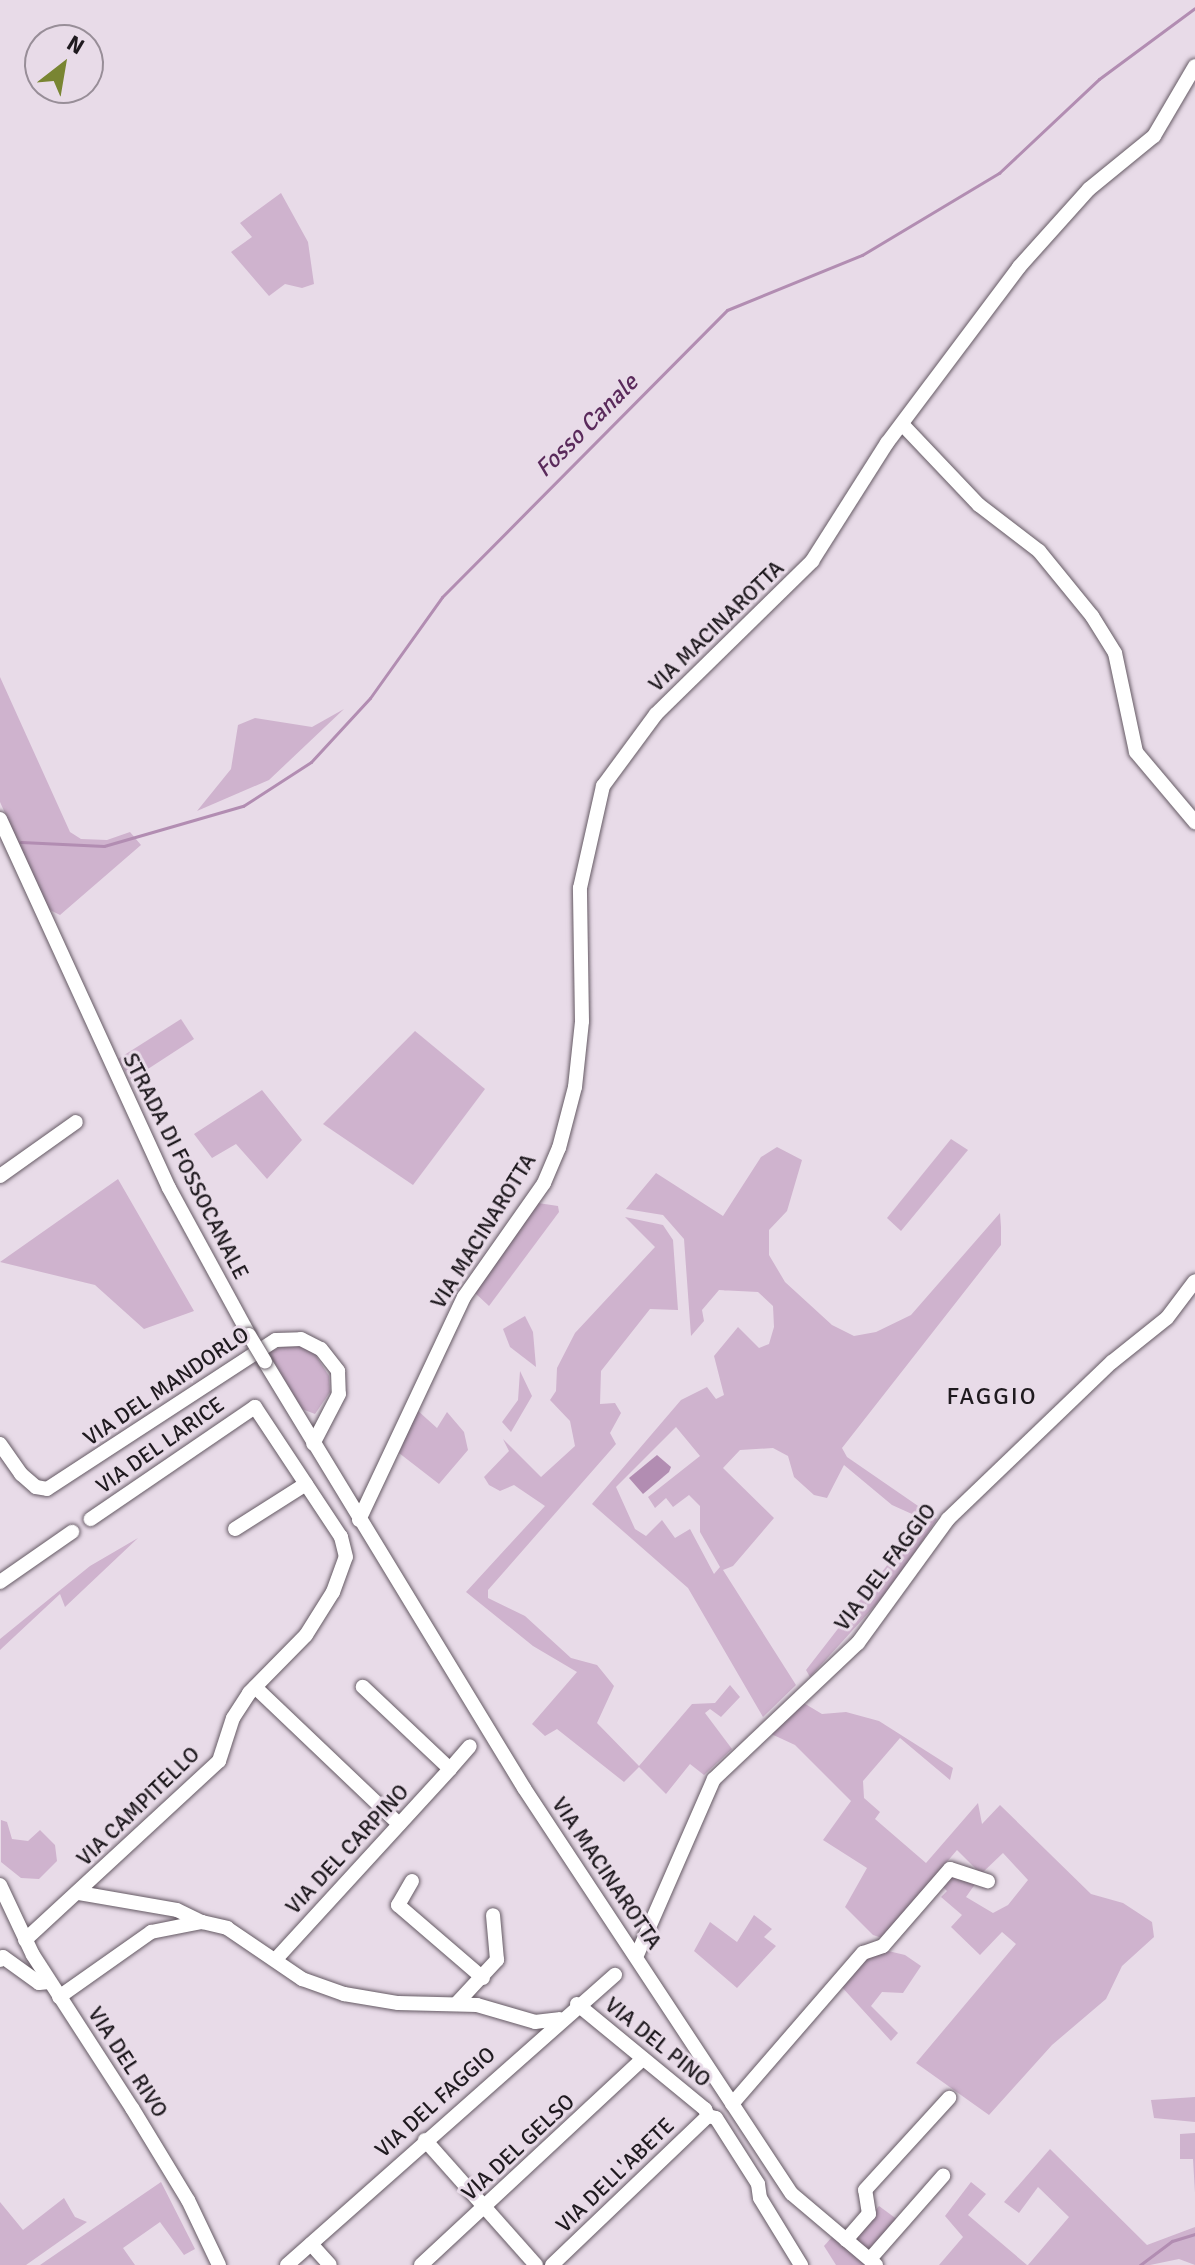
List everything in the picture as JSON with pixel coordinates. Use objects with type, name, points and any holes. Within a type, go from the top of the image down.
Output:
[{"type":"street","name":"VIA MACINAROTTA","points":[[873,2262],[792,2194],[524,1788],[359,1520],[464,1297],[544,1183],[559,1148],[575,1087],[582,1021],[580,888],[603,786],[656,714],[812,561],[902,424],[1052,228],[1089,189],[1154,136],[1195,66]]},
{"type":"street","points":[[902,424],[979,505],[1039,551],[1092,616],[1115,653],[1136,752],[1195,822]]},
{"type":"street","name":"STRADA DI FOSSOCANALE","points":[[0,819],[169,1188],[249,1335],[359,1520]]},
{"type":"street","points":[[0,1176],[76,1122]]},
{"type":"street","name":"VIA DEL FAGGIO","points":[[637,1955],[714,1779],[858,1643],[948,1519],[1112,1362],[1167,1318],[1195,1281]]},
{"type":"street","name":"VIA DEL MANDORLO","points":[[0,1444],[21,1474],[36,1487],[47,1489],[276,1340],[301,1339],[321,1349],[338,1371],[339,1394],[313,1444]]},
{"type":"street","name":"VIA CAMPITELLO","points":[[25,1940],[219,1761],[233,1718],[255,1687],[306,1635],[333,1592],[346,1557],[341,1537],[255,1407]]},
{"type":"street","name":"VIA DEL LARICE","points":[[91,1519],[255,1407]]},
{"type":"street","points":[[235,1529],[306,1484]]},
{"type":"street","points":[[0,1582],[72,1532]]},
{"type":"street","points":[[255,1687],[399,1824]]},
{"type":"street","points":[[363,1687],[450,1769]]},
{"type":"street","name":"VIA DEL CARPINO","points":[[276,1959],[470,1746]]},
{"type":"street","points":[[732,2104],[863,1953],[883,1946],[950,1869],[988,1881]]},
{"type":"street","points":[[412,1881],[398,1905],[483,1978]]},
{"type":"street","name":"VIA DEL RIVO","points":[[0,1885],[25,1940],[49,1982],[182,2190],[219,2265]]},
{"type":"street","points":[[79,1893],[177,1910],[202,1922],[227,1928],[302,1979],[344,1994],[398,2003],[457,2003],[535,2022],[559,2019]]},
{"type":"street","points":[[457,2003],[497,1960],[493,1915]]},
{"type":"street","points":[[59,1997],[151,1932],[202,1922]]},
{"type":"street","points":[[1,1957],[39,1983],[49,1982]]},
{"type":"street","name":"VIA DEL FAGGIO","points":[[287,2265],[559,2019],[615,1975]]},
{"type":"street","name":"VIA DEL PINO","points":[[577,2004],[708,2116],[716,2118],[758,2184],[760,2198],[801,2265]]},
{"type":"street","name":"VIA DEL GELSO","points":[[421,2265],[486,2209],[643,2059]]},
{"type":"street","points":[[846,2240],[869,2214],[865,2190],[949,2098]]},
{"type":"street","name":"VIA DELL'ABETE","points":[[552,2265],[708,2116]]},
{"type":"street","points":[[425,2140],[536,2265]]},
{"type":"street","points":[[873,2262],[943,2176]]},
{"type":"street","points":[[311,2244],[330,2265]]},
{"type":"shaded area","points":[[281,193],[308,242],[314,284],[302,288],[285,284],[269,296],[231,252],[252,237],[240,223]]},
{"type":"shaded area","points":[[0,677],[70,832],[81,839],[107,840],[130,832],[141,845],[60,915],[48,909],[0,802]]},
{"type":"shaded area","points":[[344,709],[269,780],[197,811],[231,769],[238,725],[255,718],[312,727]]},
{"type":"shaded area","points":[[181,1019],[194,1039],[131,1080],[118,1059]]},
{"type":"shaded area","points":[[415,1031],[485,1089],[413,1185],[323,1124]]},
{"type":"shaded area","points":[[262,1090],[302,1140],[267,1179],[236,1144],[212,1158],[194,1134]]},
{"type":"shaded area","points":[[951,1139],[968,1150],[901,1231],[887,1218]]},
{"type":"shaded area","points":[[777,1147],[802,1160],[787,1211],[769,1230],[769,1255],[785,1282],[832,1325],[854,1336],[876,1332],[911,1315],[1000,1213],[1001,1227],[1001,1245],[842,1448],[847,1457],[937,1519],[892,1587],[810,1677],[806,1670],[923,1519],[892,1505],[844,1465],[827,1498],[814,1495],[794,1477],[788,1456],[773,1448],[740,1450],[723,1468],[774,1518],[733,1566],[723,1570],[796,1685],[763,1717],[688,1588],[592,1504],[681,1400],[707,1387],[716,1399],[724,1395],[714,1356],[738,1327],[759,1348],[769,1344],[774,1327],[773,1306],[758,1292],[719,1290],[702,1310],[704,1321],[691,1336],[684,1239],[663,1215],[626,1209],[656,1173],[723,1216],[761,1157]],"holes":[[[676,1427],[700,1456],[648,1497],[655,1508],[666,1498],[673,1507],[689,1495],[700,1506],[700,1532],[720,1567],[714,1574],[690,1529],[675,1538],[662,1520],[646,1536],[635,1529],[616,1487]]]},
{"type":"shaded area","points":[[118,1179],[194,1311],[144,1329],[95,1285],[0,1262]]},
{"type":"shaded area","points":[[538,1203],[558,1206],[559,1212],[489,1306],[474,1292]]},
{"type":"shaded area","points":[[625,1217],[663,1225],[673,1240],[678,1310],[650,1309],[601,1371],[600,1404],[615,1403],[621,1413],[610,1433],[616,1444],[488,1590],[488,1598],[525,1616],[571,1658],[597,1665],[614,1686],[597,1723],[639,1766],[692,1704],[715,1703],[730,1685],[740,1697],[721,1717],[710,1709],[705,1713],[732,1749],[704,1775],[690,1764],[666,1794],[639,1767],[624,1782],[557,1729],[545,1736],[532,1724],[577,1672],[533,1646],[466,1592],[545,1506],[514,1485],[500,1491],[489,1485],[484,1477],[509,1451],[503,1439],[541,1477],[575,1446],[570,1421],[550,1400],[556,1391],[557,1368],[575,1333],[655,1247]]},
{"type":"shaded area","points":[[525,1316],[533,1332],[536,1367],[510,1347],[503,1329]]},
{"type":"shaded area","points":[[294,1343],[313,1351],[329,1376],[330,1392],[315,1414],[302,1409],[268,1352]]},
{"type":"shaded area","points":[[520,1371],[532,1396],[511,1432],[502,1422],[518,1400]]},
{"type":"shaded area","points":[[417,1410],[437,1428],[447,1412],[464,1432],[468,1450],[439,1484],[399,1453]]},
{"type":"shaded area","points":[[657,1455],[671,1467],[643,1494],[629,1478]]},
{"type":"shaded area","points":[[138,1538],[65,1607],[60,1594],[0,1650],[0,1639],[43,1604],[90,1566]]},
{"type":"shaded area","points":[[802,1702],[822,1714],[846,1712],[879,1721],[953,1768],[950,1780],[900,1738],[863,1781],[864,1798],[880,1812],[875,1819],[926,1863],[978,1803],[982,1824],[1000,1805],[1091,1894],[1123,1903],[1152,1922],[1154,1937],[1122,1966],[1106,1999],[1052,2045],[989,2115],[916,2063],[1016,1944],[1002,1932],[980,1955],[951,1927],[962,1915],[941,1897],[947,1891],[942,1886],[953,1874],[978,1880],[966,1897],[993,1913],[1008,1905],[1028,1880],[1003,1853],[981,1874],[957,1850],[882,1938],[873,1935],[845,1907],[867,1868],[823,1840],[851,1801],[795,1745],[767,1732]]},
{"type":"shaded area","points":[[1,1820],[7,1822],[12,1839],[28,1841],[40,1830],[55,1845],[57,1861],[39,1879],[21,1878],[1,1862]]},
{"type":"shaded area","points":[[754,1915],[772,1929],[764,1937],[776,1946],[737,1988],[694,1951],[710,1922],[737,1942]]},
{"type":"shaded area","points":[[884,1950],[905,1955],[921,1966],[903,1993],[882,1992],[871,2006],[898,2033],[891,2041],[840,1985],[866,1956]]},
{"type":"shaded area","points":[[1195,2097],[1195,2122],[1154,2118],[1151,2100]]},
{"type":"shaded area","points":[[1195,2133],[1195,2193],[1193,2159],[1180,2159],[1180,2134]]},
{"type":"shaded area","points":[[1050,2149],[1147,2245],[1195,2227],[1195,2265],[1179,2259],[1150,2265],[1028,2265],[1069,2217],[1038,2187],[1019,2213],[1004,2202]]},
{"type":"shaded area","points":[[161,2182],[195,2249],[184,2255],[160,2222],[123,2248],[135,2265],[40,2265]]},
{"type":"shaded area","points":[[971,2182],[986,2194],[968,2215],[1027,2265],[939,2265],[963,2237],[945,2216]]},
{"type":"shaded area","points":[[64,2198],[75,2217],[87,2222],[26,2265],[0,2265],[0,2202],[23,2230]]},
{"type":"shaded area","points":[[879,2206],[898,2220],[870,2252],[854,2237]]},
{"type":"shaded area","points":[[832,2237],[866,2265],[836,2265],[824,2246]]},
{"type":"waterway","name":"Fosso Canale","points":[[21,842],[104,846],[243,806],[311,762],[370,698],[442,597],[727,310],[862,255],[999,173],[1099,79],[1195,8]]},
{"type":"waterway","points":[[1140,2265],[1172,2241],[1195,2234]]},
{"type":"district","name":"FAGGIO","points":[[992,1397]]}]
